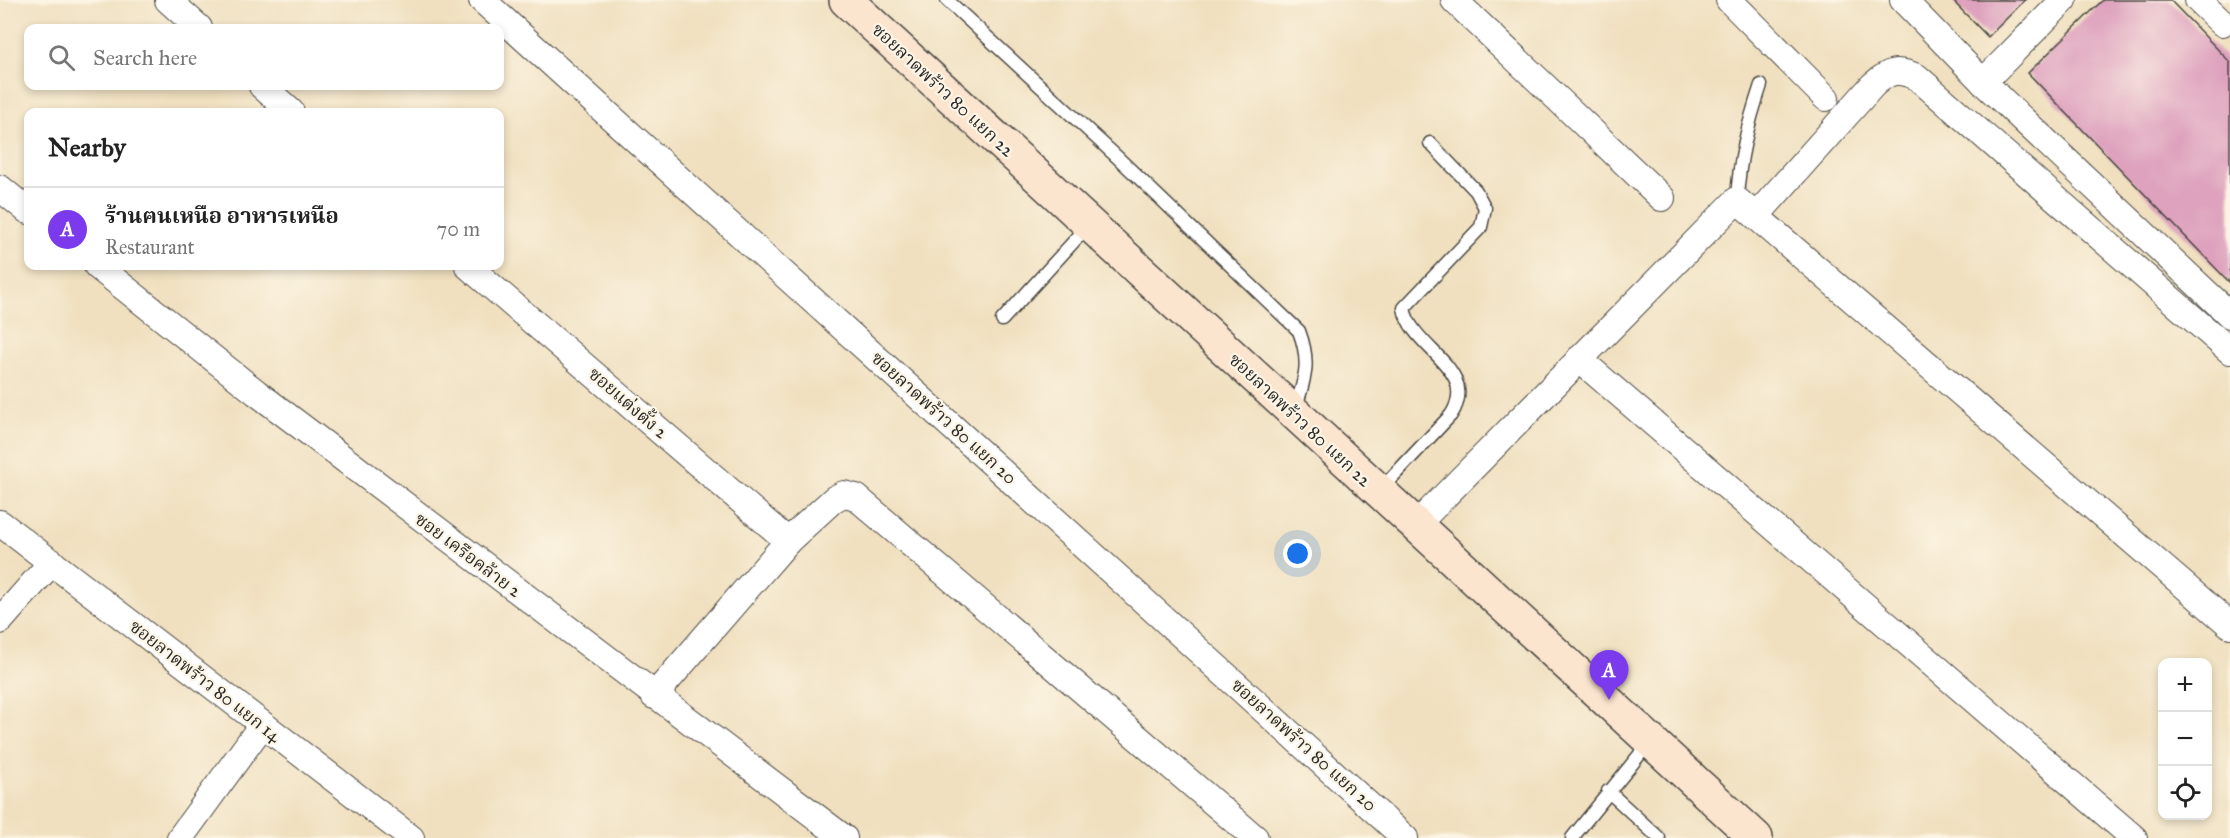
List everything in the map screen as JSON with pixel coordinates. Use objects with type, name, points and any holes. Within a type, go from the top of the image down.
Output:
[{"type":"street","points":[[168,0],[195,24]]},
{"type":"street","name":"ซอยลาดพร้าว 80 แยก 20","points":[[482,0],[1405,838]]},
{"type":"street","name":"ซอยลาดพร้าว 80 แยก 22","points":[[846,0],[1756,838]]},
{"type":"street","points":[[1454,0],[1662,198]]},
{"type":"street","points":[[1729,0],[1826,98]]},
{"type":"street","points":[[1903,0],[1983,82],[2230,315]]},
{"type":"street","points":[[1983,82],[2064,0]]},
{"type":"street","points":[[2198,0],[2222,23]]},
{"type":"street","points":[[1415,526],[1579,359],[1747,208],[1889,71],[1901,70],[1917,77],[2230,351]]},
{"type":"street","points":[[266,90],[287,108]]},
{"type":"street","points":[[0,188],[24,208]]},
{"type":"street","points":[[1747,208],[2226,613]]},
{"type":"street","name":"ซอย เครือคล้าย 2","points":[[102,270],[257,393],[844,838]]},
{"type":"street","name":"ซอยแต่งตั้ง 2","points":[[473,270],[788,541]]},
{"type":"street","points":[[1579,359],[2134,838]]},
{"type":"street","points":[[654,696],[788,541],[834,499],[844,494],[856,497],[1255,838]]},
{"type":"street","name":"ซอยลาดพร้าว 80 แยก 14","points":[[0,523],[411,838]]},
{"type":"street","points":[[0,621],[52,562]]},
{"type":"street","points":[[180,838],[262,725]]},
{"type":"lane","points":[[947,0],[1116,156],[1299,331],[1307,352],[1306,372],[1294,414]]},
{"type":"lane","points":[[1747,208],[1745,135],[1761,85]]},
{"type":"lane","points":[[1378,492],[1451,416],[1460,402],[1460,389],[1450,371],[1406,318],[1404,308],[1481,227],[1485,221],[1485,208],[1476,191],[1430,143]]},
{"type":"lane","points":[[1002,320],[1089,225]]},
{"type":"lane","points":[[1572,838],[1650,742]]},
{"type":"lane","points":[[1608,791],[1659,838]]},
{"type":"building","points":[[1952,0],[2025,0],[1988,37]]},
{"type":"building","points":[[2103,0],[2170,0],[2230,62],[2230,283],[2028,73]]},
{"type":"place","name":"ร้านฅนเหนือ อาหารเหนือ","points":[[1609,700]]}]
